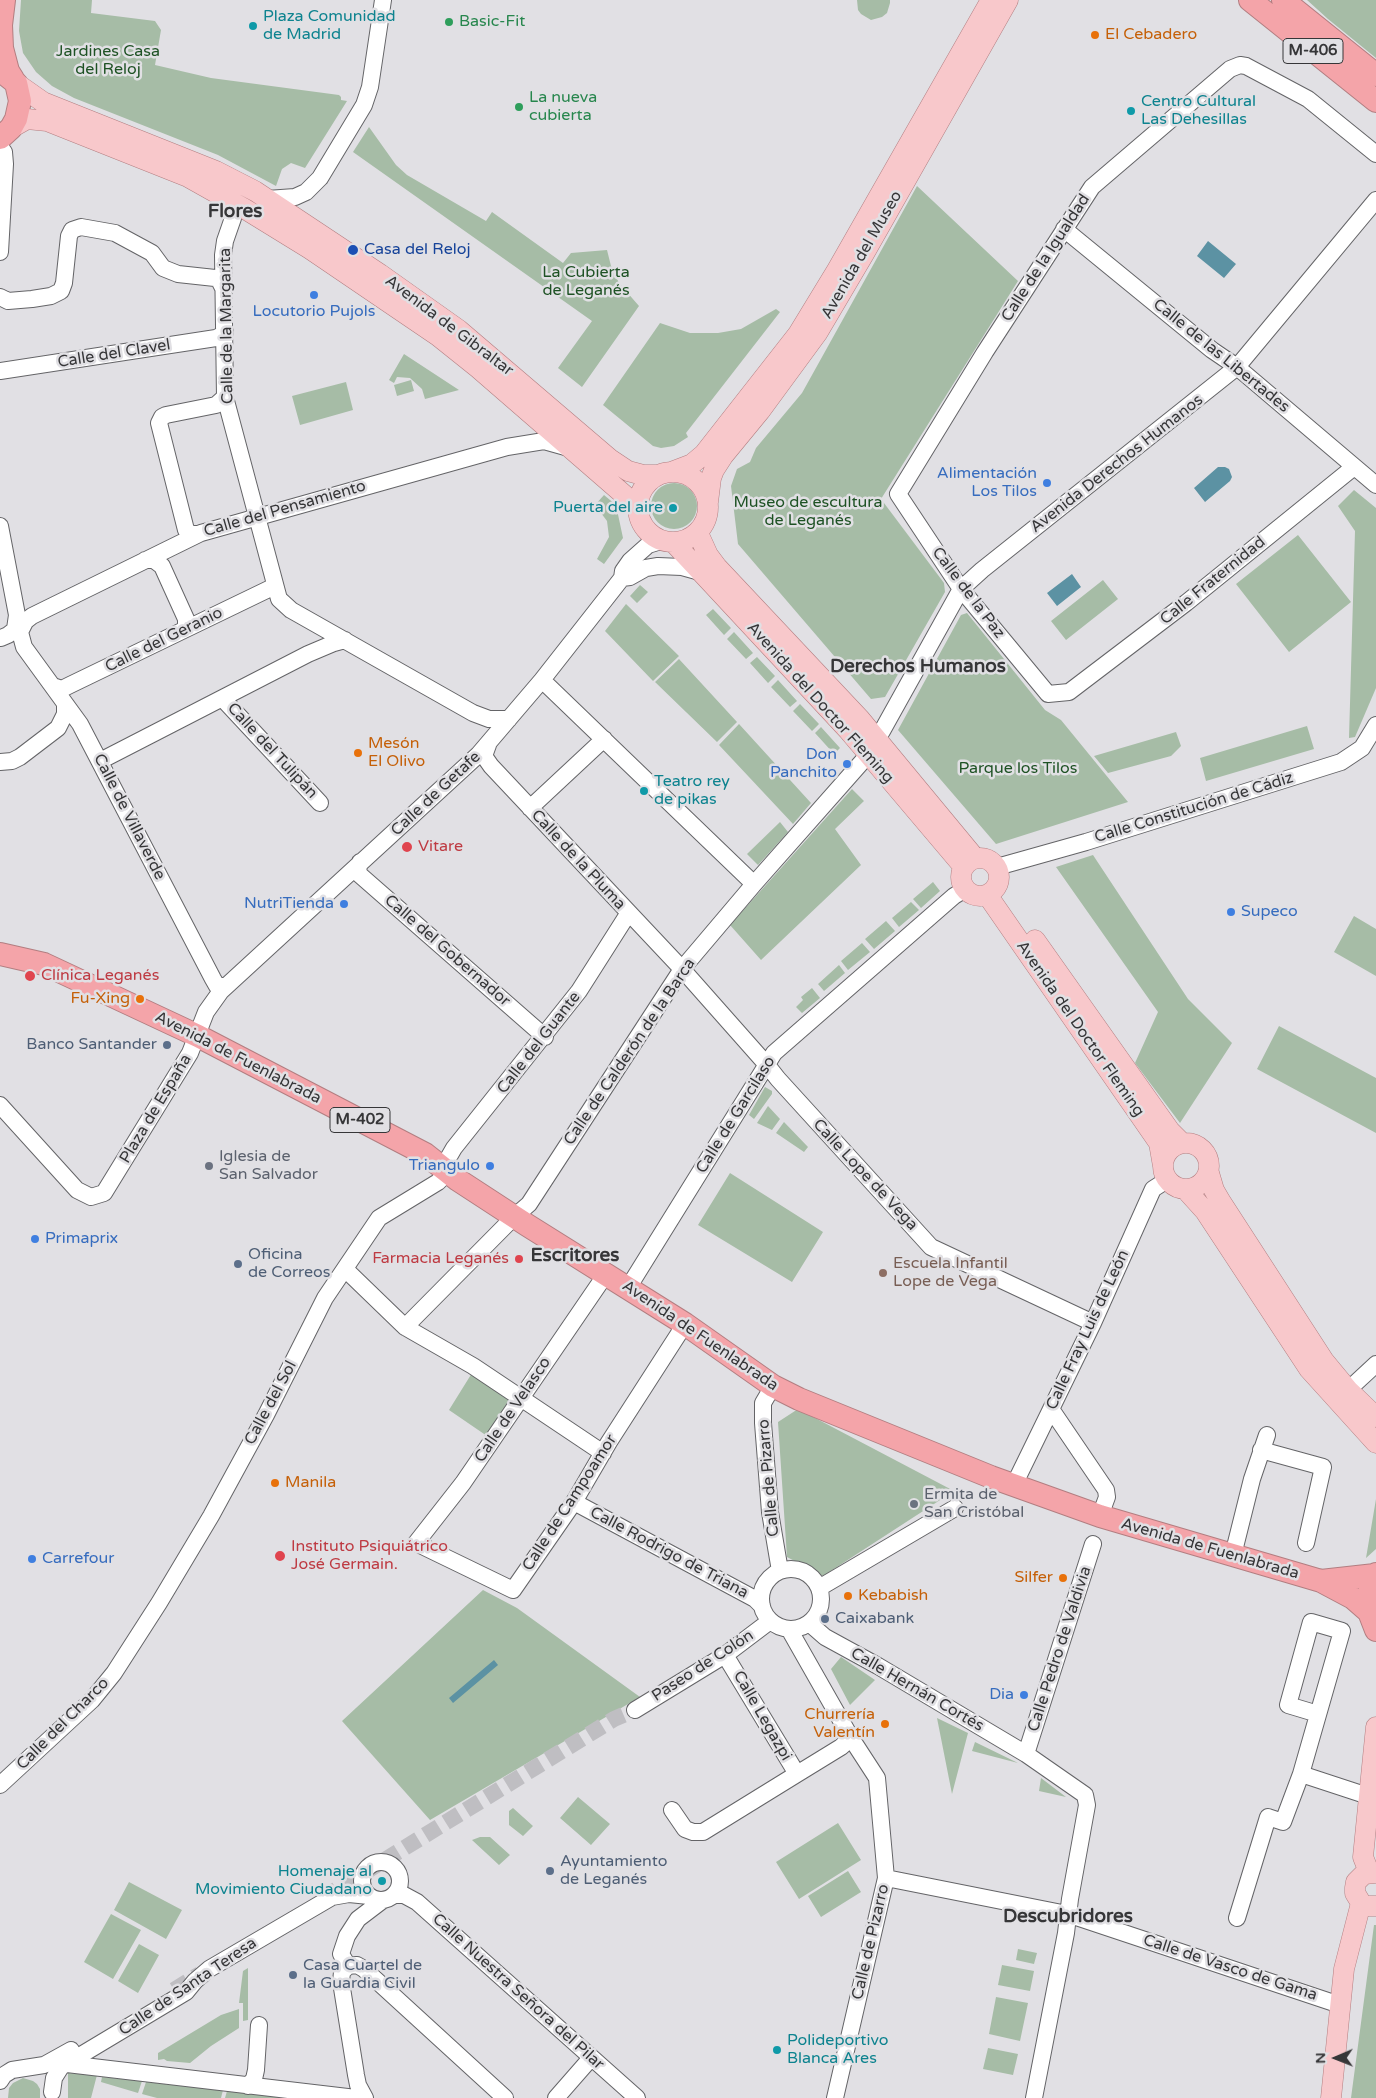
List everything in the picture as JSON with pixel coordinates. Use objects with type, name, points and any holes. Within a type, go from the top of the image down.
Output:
[{"type":"highway","points":[[4,0],[1,25],[2,48],[10,78],[19,92],[19,111],[4,138]]},
{"type":"highway","name":"M-406","points":[[1250,0],[1376,101]]},
{"type":"highway","name":"M-406","points":[[1283,0],[1376,76]]},
{"type":"highway","name":"Avenida de Fuenlabrada","points":[[0,954],[44,964],[198,1036],[425,1154],[514,1217],[685,1324],[773,1386],[887,1436],[1014,1486],[1100,1516],[1321,1581],[1353,1598],[1374,1624]]},
{"type":"highway","points":[[1374,1624],[1369,1593],[1376,1575]]},
{"type":"highway","name":"Avenida de Fuenlabrada","points":[[1321,1581],[1376,1575]]},
{"type":"main road","name":"Avenida del Museo","points":[[664,474],[692,464],[704,454],[798,334],[823,294],[991,0]]},
{"type":"main road","name":"Avenida del Museo","points":[[708,502],[714,470],[796,364],[818,332],[869,246],[1008,0]]},
{"type":"main road","name":"Avenida de Gibraltar","points":[[10,78],[43,102],[216,171],[267,199],[380,274],[459,330],[615,463],[636,474],[664,474]]},
{"type":"main road","name":"Avenida de Gibraltar","points":[[4,138],[27,118],[40,119],[188,177],[228,199],[310,249],[438,336],[478,368],[637,506]]},
{"type":"main road","points":[[684,473],[695,480],[704,490],[708,502],[705,524],[691,538],[667,542],[646,531],[638,515],[637,506],[643,488],[664,474],[684,473]]},
{"type":"main road","name":"Avenida del Doctor Fleming","points":[[698,532],[708,555],[717,567],[872,746],[969,862]]},
{"type":"main road","name":"Avenida del Doctor Fleming","points":[[667,542],[700,572],[848,730],[872,746]]},
{"type":"main road","points":[[989,859],[997,867],[1000,877],[993,892],[975,897],[964,890],[960,878],[969,862],[989,859]]},
{"type":"main road","name":"Avenida del Doctor Fleming","points":[[993,892],[1170,1131],[1182,1143]]},
{"type":"main road","name":"Avenida del Doctor Fleming","points":[[993,892],[1159,1143],[1165,1173]]},
{"type":"main road","points":[[1376,1417],[1348,1390],[1324,1361],[1221,1202],[1214,1190],[1209,1173],[1210,1165],[1204,1150],[1197,1145],[1182,1143],[1168,1151],[1165,1173],[1172,1185],[1186,1190],[1205,1210],[1309,1369],[1376,1443]]},
{"type":"main road","points":[[1186,1190],[1200,1185],[1209,1173]]},
{"type":"main road","points":[[1374,1624],[1376,1634]]},
{"type":"main road","points":[[1330,2098],[1344,1969],[1369,1904],[1355,1894],[1356,1882],[1364,1874],[1373,1873],[1363,1857],[1376,1727]]},
{"type":"street","points":[[267,199],[295,197],[306,192],[320,178],[364,105],[370,87],[382,0]]},
{"type":"street","name":"Calle de la Igualdad","points":[[898,494],[985,352],[1092,187],[1230,69],[1242,65],[1308,99],[1376,154]]},
{"type":"street","points":[[0,252],[5,164],[4,138]]},
{"type":"street","points":[[306,192],[305,216],[310,228]]},
{"type":"street","name":"Calle de la Margarita","points":[[228,199],[232,206],[233,218],[224,246],[225,397],[277,592],[286,612],[308,628],[314,635],[316,644],[308,654]]},
{"type":"street","name":"Avenida Derechos Humanos","points":[[872,746],[962,589],[990,564],[1237,367],[1376,200]]},
{"type":"street","points":[[0,297],[8,301],[26,300],[51,296],[60,291],[64,283],[69,236],[72,230],[82,227],[115,233],[152,254],[160,265],[169,271],[215,278],[219,280],[223,288]]},
{"type":"street","name":"Calle de las Libertades","points":[[1064,229],[1205,344],[1237,367],[1376,485]]},
{"type":"street","name":"Calle del Clavel","points":[[0,371],[216,338],[225,331]]},
{"type":"street","points":[[198,534],[191,534],[186,530],[159,423],[162,417],[166,415],[216,405],[225,397]]},
{"type":"street","name":"Calle del Pensamiento","points":[[25,622],[198,534],[256,516],[512,446],[544,441],[572,449]]},
{"type":"street","name":"Calle Fraternidad","points":[[1069,692],[1186,603],[1354,467]]},
{"type":"street","name":"Calle de la Paz","points":[[898,494],[962,589],[1048,694],[1069,692]]},
{"type":"street","points":[[0,526],[17,620],[25,622],[20,632],[20,639],[25,650]]},
{"type":"street","name":"Calle de Getafe","points":[[224,986],[444,788],[488,745],[622,578],[623,571],[640,551],[655,542],[667,542]]},
{"type":"street","points":[[145,560],[154,560],[162,566],[186,619],[186,627],[182,631]]},
{"type":"street","name":"Calle de Getafe","points":[[622,578],[630,577],[646,568],[658,566],[682,567],[700,572]]},
{"type":"street","points":[[277,592],[291,610],[473,714],[489,719],[509,719]]},
{"type":"street","name":"Calle del Geranio","points":[[53,686],[59,689],[64,688],[182,631],[277,592]]},
{"type":"street","name":"Calle de Villaverde","points":[[25,622],[1,638],[25,650],[80,724],[213,980],[217,986],[224,986]]},
{"type":"street","name":"Calle del Tulipán","points":[[100,761],[308,654],[346,640]]},
{"type":"street","points":[[542,680],[754,884]]},
{"type":"street","name":"Calle del Tulipán","points":[[223,699],[320,803]]},
{"type":"street","points":[[0,762],[20,758],[58,728],[65,714],[65,704]]},
{"type":"street","name":"Calle Constitución de Cádiz","points":[[997,867],[1086,842],[1341,762],[1362,748],[1376,725]]},
{"type":"street","points":[[530,808],[604,739]]},
{"type":"street","name":"Calle de la Pluma","points":[[488,745],[484,753],[487,762],[628,914],[682,969]]},
{"type":"street","name":"Calle de Calderón de la Barca","points":[[405,1327],[529,1204],[682,969],[872,746]]},
{"type":"street","name":"Calle del Gobernador","points":[[360,862],[358,870],[360,875],[544,1037]]},
{"type":"street","name":"Calle de Garcilaso","points":[[628,1288],[774,1053],[954,896],[964,890]]},
{"type":"street","name":"Calle del Guante","points":[[445,1169],[454,1148],[580,991],[628,914]]},
{"type":"street","name":"Calle Lope de Vega","points":[[682,969],[778,1080],[931,1247],[1093,1323]]},
{"type":"street","name":"Plaza de España","points":[[0,1105],[80,1192],[90,1197],[104,1194],[190,1053],[211,1004],[224,986]]},
{"type":"street","name":"Calle del Sol","points":[[122,1661],[199,1538],[266,1415],[325,1298],[380,1218],[438,1182],[445,1169]]},
{"type":"street","name":"Calle Fray Luis de León","points":[[1014,1486],[1093,1323],[1153,1189],[1165,1173]]},
{"type":"street","points":[[345,1269],[405,1327],[472,1366],[603,1453]]},
{"type":"street","name":"Calle de Velasco","points":[[416,1543],[463,1483],[606,1274]]},
{"type":"street","name":"Calle de Campoamor","points":[[416,1543],[513,1590],[574,1502],[685,1324]]},
{"type":"street","points":[[1348,1390],[1376,1364]]},
{"type":"street","name":"Calle de Pizarro","points":[[773,1386],[763,1403],[763,1423],[770,1512],[780,1571]]},
{"type":"street","name":"Avenida de Fuenlabrada","points":[[1051,1409],[1106,1490],[1107,1497],[1100,1516]]},
{"type":"street","points":[[1233,1555],[1264,1443],[1323,1467],[1306,1543]]},
{"type":"street","name":"Calle Rodrigo de Triana","points":[[574,1502],[754,1599],[762,1606]]},
{"type":"street","points":[[819,1588],[956,1508]]},
{"type":"street","name":"Calle Pedro de Valdivia","points":[[1026,1754],[1093,1544]]},
{"type":"street","points":[[789,1569],[807,1574],[819,1588],[820,1606],[816,1616],[809,1623],[799,1628],[789,1629],[770,1621],[762,1606],[762,1592],[766,1583],[780,1571],[789,1569]]},
{"type":"street","name":"Paseo de Colón","points":[[635,1710],[725,1655],[770,1621]]},
{"type":"street","points":[[1237,1918],[1268,1817],[1283,1822],[1301,1774],[1342,1631],[1311,1622],[1288,1705],[1318,1714]]},
{"type":"street","name":"Calle Hernán Cortés","points":[[809,1623],[825,1638],[878,1666],[1026,1754],[1085,1795],[1087,1805],[1067,1914]]},
{"type":"street","name":"Calle de Pizarro","points":[[789,1629],[851,1738],[877,1778],[886,1878],[835,2098]]},
{"type":"street","name":"Calle Legazpi","points":[[725,1655],[797,1774],[841,1747],[851,1738]]},
{"type":"street","name":"Calle del Charco","points":[[0,1785],[92,1700],[122,1661]]},
{"type":"street","points":[[672,1810],[685,1829],[693,1832],[703,1832],[797,1774]]},
{"type":"street","points":[[1301,1774],[1368,1796]]},
{"type":"street","name":"Calle de Vasco de Gama","points":[[886,1878],[1067,1914],[1340,2004]]},
{"type":"street","name":"Calle de Santa Teresa","points":[[52,2095],[56,2073],[67,2064],[180,1991],[203,1973],[328,1899],[349,1894],[382,1897]]},
{"type":"street","name":"Calle Nuestra Señora del Pilar","points":[[382,1897],[404,1895],[417,1902],[637,2098]]},
{"type":"street","points":[[348,1966],[341,1954],[346,1936],[358,1919],[382,1897]]},
{"type":"street","points":[[1,2079],[12,2070],[44,2065],[327,1908]]},
{"type":"street","points":[[1034,2098],[1066,1933],[1067,1914]]},
{"type":"street","points":[[365,2098],[358,2085],[341,1982],[342,1972],[348,1966],[363,1968],[505,2098]]},
{"type":"street","points":[[248,2086],[254,2079],[256,2070],[259,2025]]},
{"type":"street","points":[[556,2098],[592,2058]]},
{"type":"street","points":[[67,2064],[356,2098]]},
{"type":"street","points":[[29,2068],[47,2080],[52,2095]]},
{"type":"green space","name":"Jardines Casa del Reloj","points":[[21,0],[92,0],[91,13],[155,21],[161,30],[155,65],[211,78],[339,95],[341,100],[347,101],[305,168],[291,163],[282,169],[276,186],[218,155],[74,98],[52,86],[36,72],[23,53],[19,31]]},
{"type":"green space","points":[[857,0],[890,0],[890,3],[887,13],[882,17],[871,20],[858,10]]},
{"type":"green space","points":[[1307,0],[1376,0],[1376,58],[1328,19]]},
{"type":"green space","name":"La Cubierta de Leganés","points":[[369,127],[396,165],[407,175],[486,221],[492,212],[563,263],[571,253],[607,250],[611,266],[619,283],[639,306],[582,387],[558,368],[592,321],[353,152]]},
{"type":"green space","name":"Museo de escultura de Leganés","points":[[917,186],[1018,281],[881,499],[944,583],[945,592],[885,697],[871,699],[738,544],[731,486],[737,469],[750,462],[756,448],[802,393]]},
{"type":"green space","name":"La Cubierta de Leganés","points":[[776,309],[780,312],[686,433],[688,437],[674,446],[661,448],[653,446],[603,405],[660,323],[690,333],[718,333],[741,329]]},
{"type":"green space","points":[[404,354],[459,390],[425,399],[422,389],[410,378],[397,377],[394,383],[389,380]]},
{"type":"green space","points":[[411,380],[414,391],[397,396],[394,385]]},
{"type":"green space","points":[[346,382],[353,410],[300,425],[292,396]]},
{"type":"green space","points":[[679,483],[691,489],[696,497],[696,515],[691,523],[683,528],[669,529],[657,523],[652,515],[651,501],[657,489],[665,484]]},
{"type":"green space","points":[[1354,490],[1376,508],[1376,688],[1355,737],[1349,738],[1355,531],[1338,506]]},
{"type":"green space","points":[[604,495],[616,505],[623,538],[604,564],[597,559],[609,537],[607,521],[595,505]]},
{"type":"green space","points":[[1298,535],[1351,602],[1289,652],[1236,584]]},
{"type":"green space","points":[[1103,580],[1118,599],[1066,640],[1051,621]]},
{"type":"green space","points":[[640,585],[648,592],[637,603],[630,596]]},
{"type":"green space","points":[[626,604],[679,656],[653,681],[605,631]]},
{"type":"green space","points":[[713,609],[731,628],[724,635],[706,615]]},
{"type":"green space","name":"Parque los Tilos","points":[[967,613],[1045,710],[1061,720],[1128,802],[996,844],[898,730],[961,615]]},
{"type":"green space","points":[[734,632],[753,653],[746,659],[727,639]]},
{"type":"green space","points":[[757,657],[775,676],[768,683],[750,663]]},
{"type":"green space","points":[[679,659],[737,722],[717,742],[655,682]]},
{"type":"green space","points":[[778,680],[797,701],[790,707],[771,687]]},
{"type":"green space","points":[[800,704],[819,724],[812,731],[793,711]]},
{"type":"green space","points":[[739,724],[811,803],[793,824],[719,745]]},
{"type":"green space","points":[[1307,726],[1314,749],[1206,781],[1200,758]]},
{"type":"green space","points":[[821,727],[840,748],[834,754],[815,733]]},
{"type":"green space","points":[[1176,732],[1181,746],[1171,756],[1108,773],[1094,756]]},
{"type":"green space","points":[[852,789],[864,801],[835,829],[861,865],[761,960],[730,925]]},
{"type":"green space","points":[[780,822],[788,832],[758,865],[747,854]]},
{"type":"green space","points":[[1093,855],[1188,999],[1232,1043],[1180,1123],[1135,1063],[1158,1012],[1056,867]]},
{"type":"green space","points":[[933,882],[940,891],[921,908],[913,899]]},
{"type":"green space","points":[[911,902],[919,910],[899,927],[892,918]]},
{"type":"green space","points":[[1354,916],[1376,929],[1376,976],[1334,952]]},
{"type":"green space","points":[[886,921],[895,931],[874,949],[865,939]]},
{"type":"green space","points":[[862,943],[870,952],[848,970],[841,961]]},
{"type":"green space","points":[[839,965],[845,973],[824,991],[818,984]]},
{"type":"green space","points":[[812,988],[820,998],[802,1013],[796,1007],[803,1000],[801,997]]},
{"type":"green space","points":[[1279,1026],[1376,1078],[1376,1133],[1257,1069]]},
{"type":"green space","points":[[765,1087],[772,1091],[772,1094],[754,1119],[749,1115]]},
{"type":"green space","points":[[768,1106],[780,1119],[772,1130],[757,1123]]},
{"type":"green space","points":[[784,1122],[808,1147],[804,1152],[776,1133]]},
{"type":"green space","points":[[730,1173],[823,1232],[792,1282],[698,1225]]},
{"type":"green space","points":[[472,1373],[510,1398],[487,1436],[449,1410]]},
{"type":"green space","points":[[798,1409],[954,1491],[823,1576],[787,1557],[778,1422]]},
{"type":"green space","points":[[1376,1499],[1376,1549],[1366,1558]]},
{"type":"green space","points":[[483,1590],[517,1608],[640,1697],[430,1820],[342,1721]]},
{"type":"green space","points":[[841,1657],[875,1680],[850,1705],[831,1669]]},
{"type":"green space","points":[[937,1718],[968,1733],[952,1794]]},
{"type":"green space","points":[[975,1742],[1018,1763],[972,1751]]},
{"type":"green space","points":[[1041,1778],[1066,1797],[1039,1791]]},
{"type":"green space","points":[[578,1797],[610,1824],[591,1845],[560,1818]]},
{"type":"green space","points":[[513,1808],[533,1826],[523,1836],[509,1825],[509,1811]]},
{"type":"green space","points":[[838,1823],[861,1860],[799,1899],[776,1862]]},
{"type":"green space","points":[[480,1837],[490,1837],[510,1855],[499,1865],[472,1840]]},
{"type":"green space","points":[[848,1871],[861,1892],[821,1917],[808,1896]]},
{"type":"green space","points":[[129,1882],[182,1910],[166,1939],[114,1910]]},
{"type":"green space","points":[[111,1914],[141,1930],[113,1979],[84,1962]]},
{"type":"green space","points":[[1374,1925],[1376,1925],[1376,2098],[1351,2098]]},
{"type":"green space","points":[[139,1944],[159,1955],[138,1993],[118,1981]]},
{"type":"green space","points":[[1018,1949],[1037,1953],[1034,1964],[1016,1960]]},
{"type":"green space","points":[[1002,1965],[1034,1971],[1030,1991],[998,1985]]},
{"type":"green space","points":[[248,1968],[248,2020],[243,2021],[243,2003],[239,2003],[243,1971]]},
{"type":"green space","points":[[996,1997],[1028,2003],[1020,2041],[989,2034]]},
{"type":"green space","points":[[239,2009],[239,2028],[211,2046],[190,2063],[167,2061],[164,2059],[158,2060],[158,2053],[221,2015]]},
{"type":"green space","points":[[988,2048],[1018,2054],[1013,2075],[983,2069]]},
{"type":"green space","points":[[68,2073],[97,2075],[91,2098],[68,2098]]},
{"type":"green space","points":[[102,2077],[142,2081],[138,2093],[101,2082]]},
{"type":"green space","points":[[23,2078],[37,2084],[40,2089],[40,2098],[8,2098],[9,2088],[13,2083]]},
{"type":"green space","points":[[146,2082],[223,2090],[221,2098],[157,2098],[142,2094]]},
{"type":"green space","points":[[227,2091],[286,2098],[225,2098]]},
{"type":"water","points":[[1208,241],[1236,264],[1224,278],[1197,256]]},
{"type":"water","points":[[1218,467],[1229,469],[1232,477],[1230,481],[1205,502],[1194,488]]},
{"type":"water","points":[[1072,574],[1081,587],[1057,606],[1047,593]]},
{"type":"water","points":[[494,1660],[498,1665],[453,1703],[449,1698]]},
{"type":"tunnel","points":[[323,1898],[614,1719],[635,1710]]},
{"type":"tunnel","points":[[174,1990],[200,1974]]},
{"type":"place","name":"Basic-Fit","points":[[449,22]]},
{"type":"place","name":"Plaza Comunidad de Madrid","points":[[253,26]]},
{"type":"place","name":"El Cebadero","points":[[1095,35]]},
{"type":"place","name":"La nueva cubierta","points":[[519,107]]},
{"type":"place","name":"Centro Cultural Las Dehesillas","points":[[1131,111]]},
{"type":"place","name":"Casa del Reloj","points":[[353,250]]},
{"type":"place","name":"Locutorio Pujols","points":[[314,295]]},
{"type":"place","name":"Alimentación Los Tilos","points":[[1047,483]]},
{"type":"place","name":"Puerta del aire","points":[[673,508]]},
{"type":"place","name":"Mesón El Olivo","points":[[358,753]]},
{"type":"place","name":"Don Panchito","points":[[847,764]]},
{"type":"place","name":"Teatro rey de pikas","points":[[644,791]]},
{"type":"place","name":"Vitare","points":[[407,847]]},
{"type":"place","name":"NutriTienda","points":[[344,904]]},
{"type":"place","name":"Supeco","points":[[1231,912]]},
{"type":"place","name":"Clínica Leganés","points":[[30,976]]},
{"type":"place","name":"Fu-Xing","points":[[140,999]]},
{"type":"place","name":"Banco Santander","points":[[167,1045]]},
{"type":"place","name":"Iglesia de San Salvador","points":[[209,1166]]},
{"type":"place","name":"Triangulo","points":[[490,1166]]},
{"type":"place","name":"Primaprix","points":[[35,1239]]},
{"type":"place","name":"Farmacia Leganés","points":[[519,1259]]},
{"type":"place","name":"Oficina de Correos","points":[[238,1264]]},
{"type":"place","name":"Escuela Infantil Lope de Vega","points":[[883,1273]]},
{"type":"place","name":"Manila","points":[[275,1483]]},
{"type":"place","name":"Ermita de San Cristóbal","points":[[914,1504]]},
{"type":"place","name":"Instituto Psiquiátrico José Germain.","points":[[280,1556]]},
{"type":"place","name":"Carrefour","points":[[32,1559]]},
{"type":"place","name":"Silfer","points":[[1063,1578]]},
{"type":"place","name":"Kebabish","points":[[848,1596]]},
{"type":"place","name":"Caixabank","points":[[825,1619]]},
{"type":"place","name":"Dia","points":[[1024,1695]]},
{"type":"place","name":"Churrería Valentín","points":[[885,1724]]},
{"type":"place","name":"Ayuntamiento de Leganés","points":[[550,1871]]},
{"type":"place","name":"Homenaje al Movimiento Ciudadano","points":[[382,1881]]},
{"type":"place","name":"Casa Cuartel de la Guardia Civil","points":[[293,1975]]},
{"type":"place","name":"Polideportivo Blanca Ares","points":[[777,2050]]},
{"type":"district","name":"Flores","points":[[235,212]]},
{"type":"district","name":"Derechos Humanos","points":[[918,667]]},
{"type":"district","name":"Escritores","points":[[575,1256]]},
{"type":"district","name":"Descubridores","points":[[1068,1917]]}]
